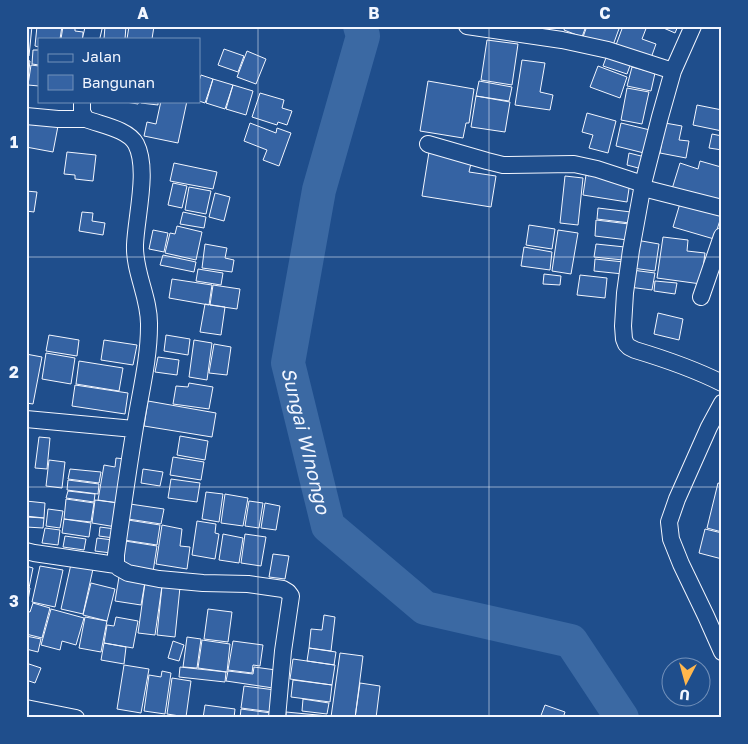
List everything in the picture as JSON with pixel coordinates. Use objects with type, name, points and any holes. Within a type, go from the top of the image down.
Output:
[{"type":"street","points":[[467,26],[562,40],[608,50],[673,72]]},
{"type":"street","points":[[693,26],[673,72],[643,186],[625,293],[624,339],[629,347],[635,350],[692,369],[722,383]]},
{"type":"street","points":[[82,102],[82,112],[86,119]]},
{"type":"street","points":[[26,116],[86,119],[124,132],[132,138],[140,154],[142,167],[141,191],[136,228],[135,260],[148,305],[150,327],[116,565]]},
{"type":"street","points":[[428,144],[503,165],[574,164],[597,169],[643,186],[722,208]]},
{"type":"street","points":[[701,297],[722,236]]},
{"type":"street","points":[[722,403],[709,427],[677,499],[669,522],[671,540],[722,652]]},
{"type":"street","points":[[26,419],[134,429]]},
{"type":"street","points":[[26,551],[116,565],[128,573],[150,578],[203,584],[248,584],[288,592],[291,596],[283,651],[277,718]]},
{"type":"street","points":[[26,708],[76,718]]},
{"type":"building","points":[[26,26],[32,26],[29,56],[26,56]]},
{"type":"building","points":[[37,26],[62,26],[60,38],[38,38],[38,47],[35,46]]},
{"type":"building","points":[[63,26],[75,26],[75,31],[83,32],[83,38],[61,38]]},
{"type":"building","points":[[105,26],[126,26],[125,38],[104,38]]},
{"type":"building","points":[[129,26],[154,26],[152,38],[127,38]]},
{"type":"building","points":[[565,26],[586,26],[582,37],[564,30]]},
{"type":"building","points":[[587,26],[620,26],[612,48],[583,37]]},
{"type":"building","points":[[623,26],[647,26],[642,39],[656,44],[651,58],[616,45]]},
{"type":"building","points":[[659,26],[678,26],[675,33]]},
{"type":"building","points":[[487,40],[518,44],[512,85],[481,80]]},
{"type":"building","points":[[224,49],[244,56],[238,72],[218,65]]},
{"type":"building","points":[[33,50],[38,50],[38,65],[32,64]]},
{"type":"building","points":[[247,51],[266,59],[256,84],[237,77]]},
{"type":"building","points":[[607,55],[631,63],[627,74],[603,66]]},
{"type":"building","points":[[26,60],[30,61],[27,87],[26,87]]},
{"type":"building","points":[[522,60],[545,63],[540,92],[553,95],[550,110],[515,105]]},
{"type":"building","points":[[31,65],[38,66],[38,86],[28,85]]},
{"type":"building","points":[[598,66],[627,77],[620,98],[590,87]]},
{"type":"building","points":[[632,67],[655,73],[651,91],[627,86]]},
{"type":"building","points":[[201,75],[213,79],[205,103],[200,101]]},
{"type":"building","points":[[213,79],[233,85],[225,109],[206,103]]},
{"type":"building","points":[[428,81],[474,89],[469,123],[466,123],[463,138],[420,131]]},
{"type":"building","points":[[479,81],[512,87],[509,101],[476,96]]},
{"type":"building","points":[[233,85],[253,91],[246,115],[226,109]]},
{"type":"building","points":[[627,88],[649,92],[642,124],[621,120]]},
{"type":"building","points":[[260,93],[284,100],[282,108],[292,111],[287,125],[278,122],[277,125],[252,117]]},
{"type":"building","points":[[476,96],[510,102],[505,132],[471,127]]},
{"type":"building","points":[[158,102],[158,105],[141,103]]},
{"type":"building","points":[[161,102],[187,102],[178,143],[144,136],[147,122],[156,124]]},
{"type":"building","points":[[697,105],[722,110],[722,131],[693,125]]},
{"type":"building","points":[[587,113],[616,121],[608,153],[589,148],[593,135],[582,132]]},
{"type":"building","points":[[26,120],[58,126],[53,152],[26,147]]},
{"type":"building","points":[[250,123],[276,133],[277,128],[291,133],[279,166],[263,160],[267,150],[244,141]]},
{"type":"building","points":[[621,123],[650,130],[644,153],[616,146]]},
{"type":"building","points":[[665,123],[682,126],[679,140],[689,141],[686,158],[660,153]]},
{"type":"building","points":[[712,134],[722,136],[722,150],[709,148]]},
{"type":"building","points":[[67,152],[96,155],[93,181],[75,179],[75,175],[64,174]]},
{"type":"building","points":[[429,152],[472,159],[469,172],[496,176],[491,207],[422,196]]},
{"type":"building","points":[[629,153],[645,157],[642,169],[627,165]]},
{"type":"building","points":[[700,161],[722,166],[722,204],[672,189],[680,163],[698,169]]},
{"type":"building","points":[[174,163],[217,172],[213,189],[170,181]]},
{"type":"building","points":[[590,172],[630,182],[627,202],[583,195],[586,175],[589,176]]},
{"type":"building","points":[[565,176],[583,178],[578,225],[560,223]]},
{"type":"building","points":[[173,183],[187,186],[182,208],[168,205]]},
{"type":"building","points":[[189,187],[211,191],[206,214],[185,210]]},
{"type":"building","points":[[26,191],[37,192],[34,212],[26,211]]},
{"type":"building","points":[[215,193],[230,197],[224,221],[209,217]]},
{"type":"building","points":[[681,200],[722,214],[714,239],[673,227]]},
{"type":"building","points":[[598,208],[631,212],[630,223],[597,219]]},
{"type":"building","points":[[82,212],[93,213],[92,221],[105,223],[103,235],[79,231]]},
{"type":"building","points":[[183,212],[206,217],[204,228],[180,224]]},
{"type":"building","points":[[596,220],[629,224],[628,240],[595,236]]},
{"type":"building","points":[[529,225],[555,229],[552,249],[526,245]]},
{"type":"building","points":[[177,226],[202,232],[196,260],[165,253],[170,233],[175,234]]},
{"type":"building","points":[[153,230],[168,233],[164,252],[149,249]]},
{"type":"building","points":[[558,230],[578,233],[571,274],[552,271]]},
{"type":"building","points":[[663,237],[688,240],[687,251],[705,253],[701,284],[657,278]]},
{"type":"building","points":[[636,240],[659,244],[655,271],[632,268]]},
{"type":"building","points":[[205,244],[227,248],[225,258],[234,260],[232,272],[202,268]]},
{"type":"building","points":[[596,244],[625,247],[623,260],[594,257]]},
{"type":"building","points":[[524,247],[552,252],[550,270],[521,266]]},
{"type":"building","points":[[163,255],[196,262],[194,272],[160,265]]},
{"type":"building","points":[[595,259],[624,262],[623,274],[594,271]]},
{"type":"building","points":[[198,269],[223,273],[221,285],[196,281]]},
{"type":"building","points":[[632,270],[655,273],[652,290],[629,287]]},
{"type":"building","points":[[544,274],[561,276],[560,285],[543,284]]},
{"type":"building","points":[[580,275],[607,278],[605,298],[577,295]]},
{"type":"building","points":[[172,279],[212,285],[209,305],[169,298]]},
{"type":"building","points":[[655,281],[677,283],[675,294],[654,291]]},
{"type":"building","points":[[213,285],[240,289],[237,309],[210,305]]},
{"type":"building","points":[[205,304],[225,307],[221,335],[200,332]]},
{"type":"building","points":[[658,313],[683,319],[679,340],[654,334]]},
{"type":"building","points":[[49,335],[79,340],[77,356],[46,351]]},
{"type":"building","points":[[166,335],[190,339],[188,355],[164,351]]},
{"type":"building","points":[[104,340],[137,345],[133,365],[101,360]]},
{"type":"building","points":[[194,340],[212,343],[207,380],[189,377]]},
{"type":"building","points":[[214,344],[231,347],[227,375],[209,373]]},
{"type":"building","points":[[46,353],[75,358],[71,384],[42,379]]},
{"type":"building","points":[[26,354],[42,357],[33,404],[26,403]]},
{"type":"building","points":[[158,357],[179,360],[177,375],[155,372]]},
{"type":"building","points":[[79,361],[123,368],[119,391],[76,384]]},
{"type":"building","points":[[189,383],[213,387],[209,409],[173,404],[176,386],[188,387]]},
{"type":"building","points":[[75,385],[128,393],[125,414],[72,406]]},
{"type":"building","points":[[148,401],[216,413],[212,437],[144,426]]},
{"type":"building","points":[[180,436],[208,441],[205,460],[177,455]]},
{"type":"building","points":[[39,437],[50,438],[47,469],[35,468]]},
{"type":"building","points":[[173,457],[204,462],[201,480],[170,475]]},
{"type":"building","points":[[116,458],[125,459],[118,503],[98,500],[104,465],[115,467]]},
{"type":"building","points":[[49,460],[65,462],[62,488],[46,486]]},
{"type":"building","points":[[70,469],[101,472],[99,483],[68,479]]},
{"type":"building","points":[[143,469],[163,472],[160,486],[141,483]]},
{"type":"building","points":[[171,479],[200,483],[197,502],[168,498]]},
{"type":"building","points":[[68,480],[99,484],[98,494],[67,490]]},
{"type":"building","points":[[718,483],[722,484],[722,532],[707,528]]},
{"type":"building","points":[[68,491],[95,494],[94,502],[66,498]]},
{"type":"building","points":[[206,492],[223,494],[219,522],[202,519]]},
{"type":"building","points":[[225,494],[248,498],[243,526],[221,523]]},
{"type":"building","points":[[66,499],[94,503],[91,522],[64,519]]},
{"type":"building","points":[[95,500],[119,503],[116,527],[92,523]]},
{"type":"building","points":[[26,501],[45,503],[44,518],[26,516]]},
{"type":"building","points":[[249,501],[263,503],[259,528],[245,526]]},
{"type":"building","points":[[265,503],[280,506],[276,530],[261,528]]},
{"type":"building","points":[[130,504],[164,509],[161,524],[128,519]]},
{"type":"building","points":[[48,509],[63,511],[60,528],[46,526]]},
{"type":"building","points":[[26,517],[44,518],[43,528],[26,527]]},
{"type":"building","points":[[64,519],[91,523],[89,537],[62,533]]},
{"type":"building","points":[[128,520],[160,525],[157,545],[124,540]]},
{"type":"building","points":[[197,521],[216,524],[215,533],[219,534],[215,559],[192,555]]},
{"type":"building","points":[[162,525],[182,529],[180,546],[190,547],[187,569],[156,564]]},
{"type":"building","points":[[100,527],[115,529],[114,538],[99,536]]},
{"type":"building","points":[[45,528],[60,530],[58,545],[42,543]]},
{"type":"building","points":[[705,529],[722,533],[722,559],[699,553]]},
{"type":"building","points":[[223,534],[243,538],[239,563],[219,560]]},
{"type":"building","points":[[245,534],[266,537],[261,566],[241,563]]},
{"type":"building","points":[[65,536],[86,539],[84,550],[63,547]]},
{"type":"building","points":[[97,538],[113,540],[111,553],[95,551]]},
{"type":"building","points":[[125,541],[157,546],[153,572],[120,567]]},
{"type":"building","points":[[273,554],[289,556],[285,579],[269,577]]},
{"type":"building","points":[[71,564],[93,569],[83,614],[61,609]]},
{"type":"building","points":[[26,566],[33,568],[29,588],[26,587]]},
{"type":"building","points":[[40,566],[63,570],[55,607],[32,602]]},
{"type":"building","points":[[119,577],[145,582],[141,605],[115,601]]},
{"type":"building","points":[[91,583],[115,589],[107,621],[83,615]]},
{"type":"building","points":[[145,583],[162,586],[155,635],[138,633]]},
{"type":"building","points":[[162,586],[180,587],[175,637],[157,635]]},
{"type":"building","points":[[26,587],[30,588],[27,607],[26,607]]},
{"type":"building","points":[[33,603],[50,608],[42,638],[26,634],[26,611],[30,612]]},
{"type":"building","points":[[51,609],[84,618],[76,645],[62,641],[60,650],[41,645]]},
{"type":"building","points":[[208,609],[232,612],[228,642],[204,639]]},
{"type":"building","points":[[324,615],[335,617],[331,651],[309,648],[311,629],[322,630]]},
{"type":"building","points":[[85,617],[107,621],[101,652],[79,648]]},
{"type":"building","points":[[116,617],[138,621],[133,648],[104,643],[107,625],[114,626]]},
{"type":"building","points":[[26,636],[41,639],[38,652],[26,649]]},
{"type":"building","points":[[187,637],[201,639],[197,668],[183,667]]},
{"type":"building","points":[[202,640],[230,644],[227,672],[198,668]]},
{"type":"building","points":[[173,641],[184,645],[179,661],[168,658]]},
{"type":"building","points":[[233,641],[263,645],[260,666],[253,665],[252,673],[228,670]]},
{"type":"building","points":[[104,643],[126,647],[124,664],[101,660]]},
{"type":"building","points":[[309,648],[336,652],[334,665],[307,661]]},
{"type":"building","points":[[340,653],[363,656],[355,718],[331,717]]},
{"type":"building","points":[[293,659],[335,665],[332,685],[290,679]]},
{"type":"building","points":[[26,663],[41,668],[35,683],[26,680]]},
{"type":"building","points":[[124,665],[149,669],[141,713],[117,709]]},
{"type":"building","points":[[180,667],[226,672],[225,682],[179,677]]},
{"type":"building","points":[[254,667],[276,670],[273,688],[226,681],[228,671],[253,674]]},
{"type":"building","points":[[162,671],[171,673],[165,714],[144,711],[149,675],[161,677]]},
{"type":"building","points":[[172,678],[191,681],[186,717],[167,714]]},
{"type":"building","points":[[293,680],[332,685],[330,702],[291,697]]},
{"type":"building","points":[[360,683],[380,686],[376,718],[355,718]]},
{"type":"building","points":[[244,686],[275,690],[272,712],[241,708]]},
{"type":"building","points":[[303,699],[329,703],[327,714],[302,711]]},
{"type":"building","points":[[205,705],[235,709],[234,718],[203,718]]},
{"type":"building","points":[[545,705],[565,712],[563,718],[540,718]]},
{"type":"building","points":[[241,709],[271,713],[270,718],[240,718]]},
{"type":"building","points":[[286,712],[328,716],[328,718],[286,718]]},
{"type":"waterway","name":"Sungai WInongo","points":[[360,26],[363,36],[319,190],[288,363],[328,526],[425,608],[571,641],[622,718]]}]
